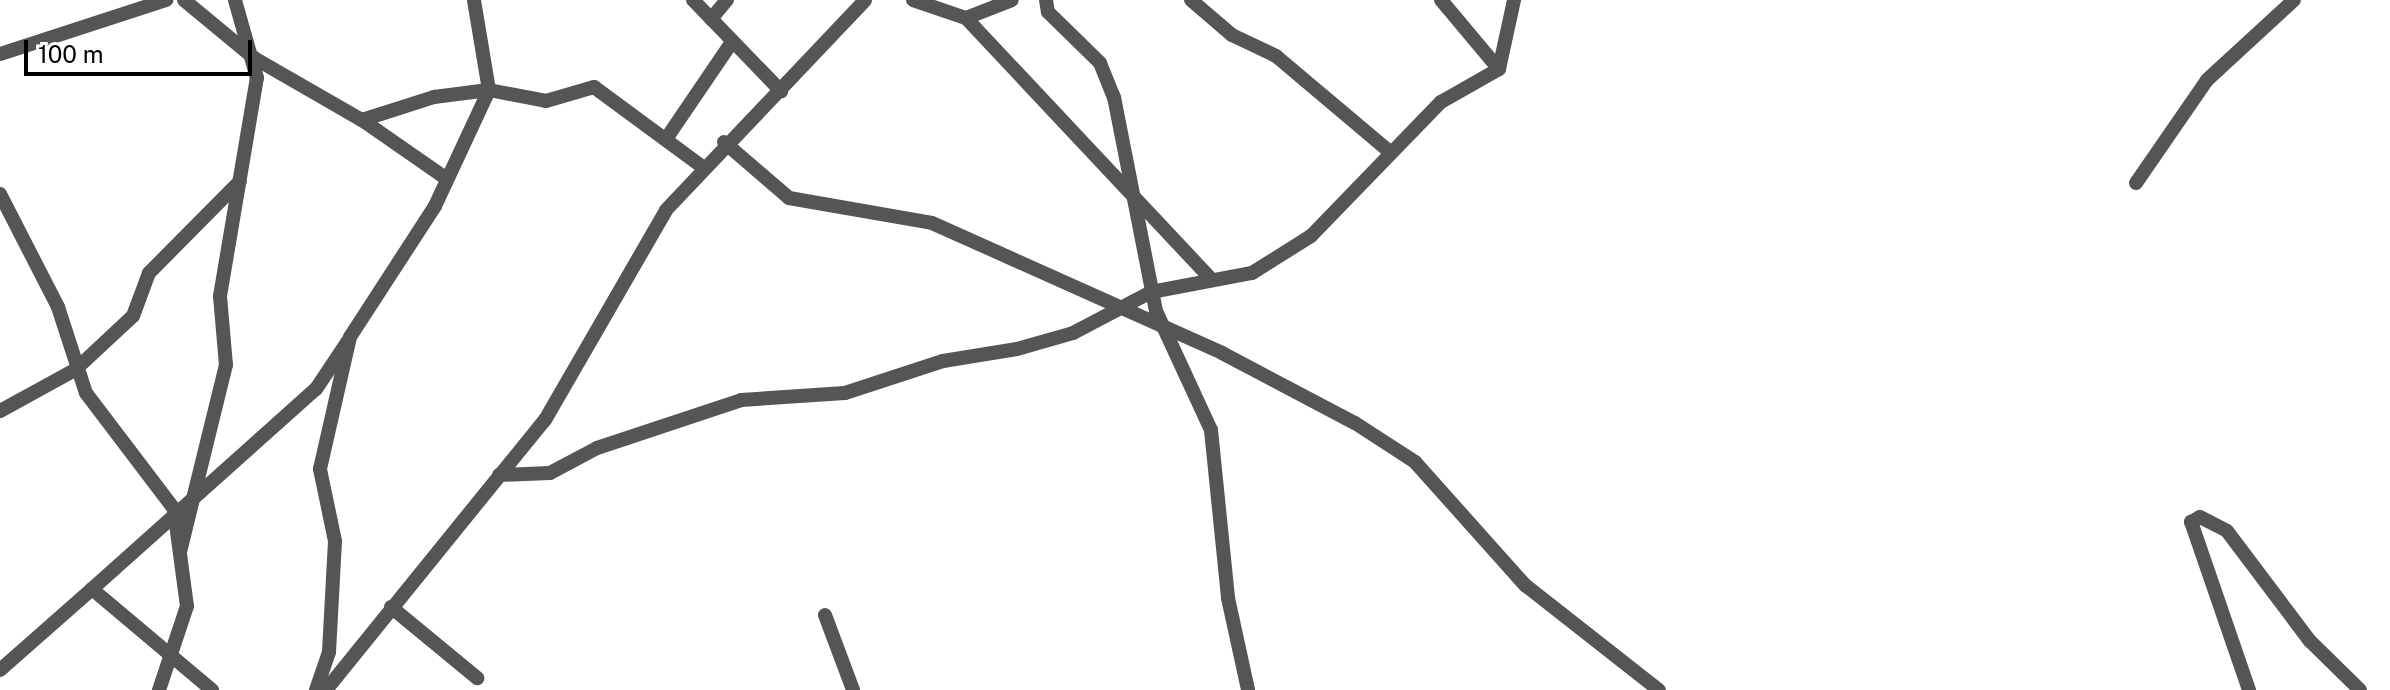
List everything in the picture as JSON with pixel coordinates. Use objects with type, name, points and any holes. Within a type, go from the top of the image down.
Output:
[{"type":"street","points":[[0,54],[166,0]]},
{"type":"street","points":[[184,0],[250,55],[362,120],[444,177]]},
{"type":"street","points":[[180,552],[226,365],[220,296],[257,78],[235,0]]},
{"type":"street","points":[[0,670],[92,589],[174,509],[194,501],[316,389],[350,337],[384,274],[435,206],[444,177],[489,90],[474,0]]},
{"type":"street","points":[[693,0],[781,91]]},
{"type":"street","points":[[711,19],[727,0]]},
{"type":"street","points":[[326,690],[499,475],[591,350],[666,210],[701,166],[781,91],[865,0]]},
{"type":"street","points":[[913,0],[966,18],[1210,278]]},
{"type":"street","points":[[966,18],[1012,0]]},
{"type":"street","points":[[1046,0],[1048,12],[1100,63],[1151,292],[1165,332],[1211,430],[1228,598],[1248,690]]},
{"type":"street","points":[[1191,0],[1232,35],[1276,56],[1389,151]]},
{"type":"street","points":[[1441,0],[1499,69]]},
{"type":"street","points":[[499,475],[550,473],[597,448],[741,400],[845,393],[943,361],[1017,349],[1073,333],[1116,305],[1151,292],[1210,278],[1252,273],[1276,261],[1339,209],[1389,151],[1441,102],[1499,69],[1514,0]]},
{"type":"street","points":[[2136,183],[2207,80],[2294,0]]},
{"type":"street","points":[[666,139],[732,42]]},
{"type":"street","points":[[362,120],[489,90],[546,101],[594,87],[701,166]]},
{"type":"street","points":[[724,142],[789,198],[932,223],[1116,305],[1165,332],[1246,365],[1415,462],[1525,585],[1659,690]]},
{"type":"street","points":[[0,411],[75,370],[133,316],[149,273],[240,180]]},
{"type":"street","points":[[0,194],[58,307],[75,370],[174,509],[187,606],[159,690]]},
{"type":"street","points":[[316,690],[329,652],[335,541],[320,469],[350,337]]},
{"type":"street","points":[[2249,690],[2191,522],[2200,517],[2227,531],[2310,641],[2360,690]]},
{"type":"street","points":[[92,589],[168,659],[212,690]]},
{"type":"street","points":[[391,607],[477,678]]},
{"type":"street","points":[[825,615],[853,690]]}]
